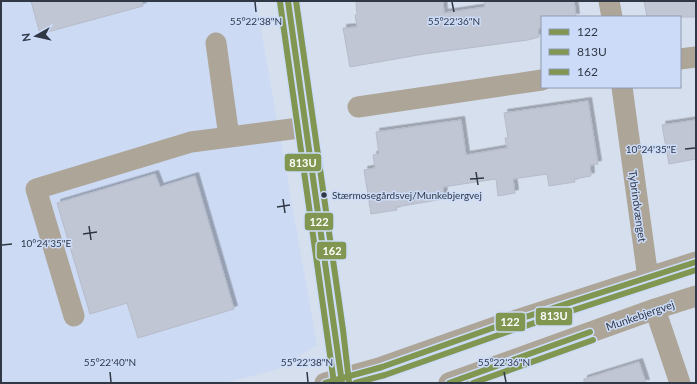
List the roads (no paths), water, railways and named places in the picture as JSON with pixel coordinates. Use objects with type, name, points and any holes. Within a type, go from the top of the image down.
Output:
[{"type":"street","points":[[288,1],[307,127],[337,382],[504,324],[696,262]]},
{"type":"street","points":[[610,1],[612,16]]},
{"type":"street","points":[[216,43],[229,137]]},
{"type":"street","points":[[681,59],[696,57]]},
{"type":"street","points":[[358,107],[541,80]]},
{"type":"street","name":"Tybrindvænget","points":[[622,88],[648,278]]},
{"type":"street","points":[[74,316],[36,189],[191,142],[307,127]]},
{"type":"street","name":"Munkebjergvej","points":[[449,383],[655,309],[696,296]]},
{"type":"street","points":[[655,309],[680,383]]},
{"type":"place","name":"Stærmosegårdsvej/Munkebjergvej","points":[[324,195]]}]
